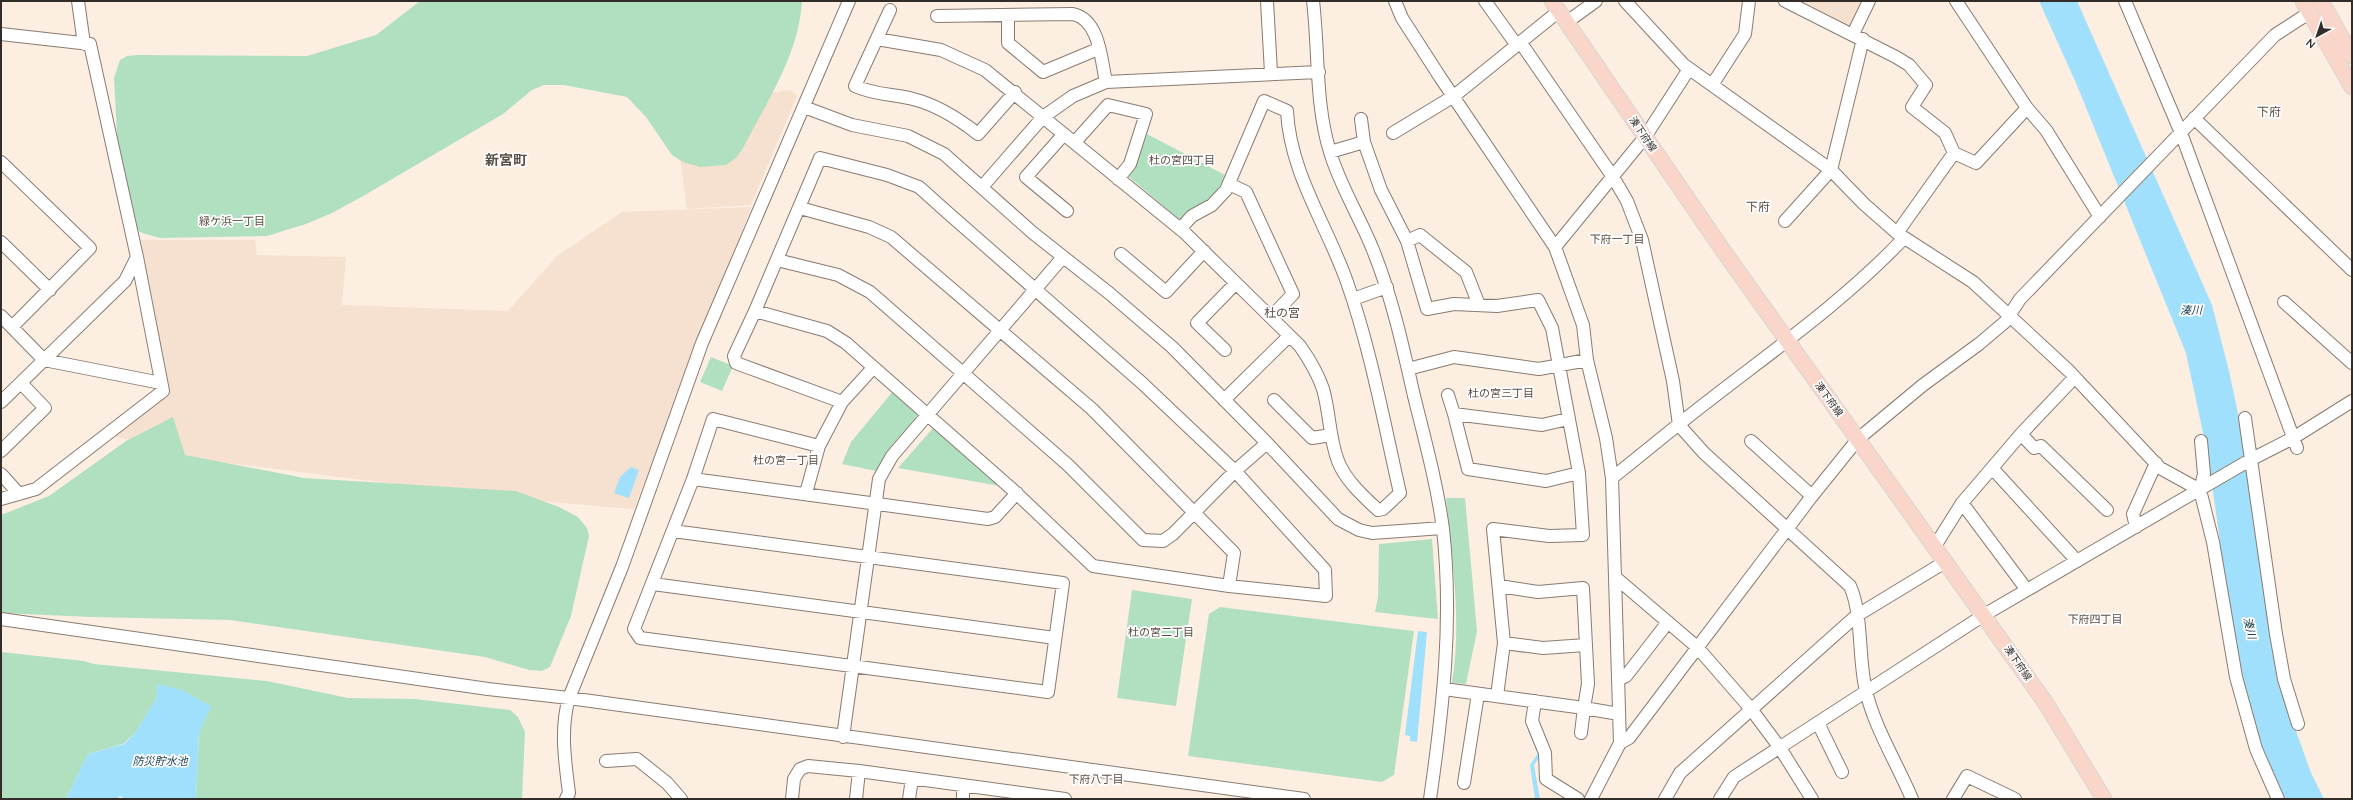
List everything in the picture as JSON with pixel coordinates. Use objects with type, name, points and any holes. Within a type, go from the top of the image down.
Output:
[{"type":"main road","points":[[2321,1],[2352,56]]},
{"type":"main road","points":[[2306,7],[2352,87]]},
{"type":"main road","name":"湊下府線","points":[[1559,11],[1788,342],[2045,702],[2104,799]]},
{"type":"street","points":[[78,1],[84,44]]},
{"type":"street","points":[[566,799],[568,793],[564,752],[564,718],[569,698],[622,567],[702,343],[849,1]]},
{"type":"street","points":[[1267,1],[1271,74]]},
{"type":"street","points":[[1313,1],[1322,110],[1330,152],[1373,250],[1387,287],[1430,456],[1443,528],[1448,628],[1444,689],[1430,799]]},
{"type":"street","points":[[1395,1],[1402,18],[1555,247],[1583,325],[1587,360],[1606,438],[1612,478],[1620,743],[1591,799]]},
{"type":"street","points":[[1485,1],[1513,40],[1523,46],[1613,176],[1627,201],[1642,240],[1673,381],[1679,425],[1704,453],[1850,586],[1857,601],[1856,616],[1866,692],[1881,733],[1914,797]]},
{"type":"street","points":[[1393,133],[1454,96],[1559,11],[1596,1]]},
{"type":"street","points":[[1625,1],[1689,69],[1831,170],[1864,204],[1901,236],[1973,282],[2011,314],[2074,377],[2160,468],[2200,490]]},
{"type":"street","points":[[1712,85],[1745,34],[1749,1]]},
{"type":"street","points":[[1785,1],[1858,37],[1909,65],[1926,85],[1912,107],[1945,133],[1954,153],[1976,163],[2028,108]]},
{"type":"street","points":[[1785,221],[1831,170],[1858,37],[1868,1]]},
{"type":"street","points":[[1956,1],[2028,108],[2046,130],[2100,217]]},
{"type":"street","points":[[2125,1],[2181,132],[2295,443]]},
{"type":"street","points":[[1620,743],[1629,738],[1787,528],[1858,439],[1923,385],[1979,344],[2011,314],[2020,299],[2153,163],[2194,118],[2276,35],[2306,7]]},
{"type":"street","points":[[890,10],[855,86],[863,90],[914,99],[931,105],[963,122],[978,134],[1015,92]]},
{"type":"street","points":[[937,16],[1073,14],[1082,16],[1092,26],[1106,82]]},
{"type":"street","points":[[1008,16],[1008,43],[1043,72],[1098,49]]},
{"type":"street","points":[[1,34],[90,44],[138,258],[163,391],[36,490],[1,499]]},
{"type":"street","points":[[876,39],[922,45],[966,59],[985,70],[1015,92],[1043,117],[1180,229],[1204,251],[1271,317],[1311,363],[1323,389],[1331,435],[1338,462],[1346,476],[1378,510],[1384,509],[1400,493],[1379,399],[1353,299],[1300,174],[1288,123],[1287,111],[1264,101],[1226,190],[1212,205],[1192,216],[1180,229]]},
{"type":"street","points":[[1555,247],[1645,137],[1689,69]]},
{"type":"street","points":[[982,187],[1043,117],[1073,96],[1106,82],[1319,72]]},
{"type":"street","points":[[1075,142],[1108,105],[1146,114],[1130,164],[1118,179]]},
{"type":"street","points":[[804,107],[838,121],[892,132],[922,141],[944,154],[1033,233],[1109,293],[1172,347],[1267,443],[1328,510],[1349,526],[1372,533],[1443,528]]},
{"type":"street","points":[[2194,118],[2352,270]]},
{"type":"street","points":[[1361,119],[1364,142],[1381,190],[1407,242],[1427,309],[1454,304],[1497,306],[1538,300],[1552,328],[1579,473],[1582,535],[1549,536],[1493,529],[1504,643],[1497,696]]},
{"type":"street","points":[[1064,134],[1026,177],[1067,211]]},
{"type":"street","points":[[1330,152],[1364,142]]},
{"type":"street","points":[[1612,478],[1788,342],[1873,271],[1901,236],[1954,153]]},
{"type":"street","points":[[755,311],[827,331],[846,342],[873,368],[1017,493],[1093,566],[1229,586],[1326,596],[1325,570],[1235,471],[1142,383],[919,187],[887,175],[820,158],[800,208],[734,356],[736,363],[842,402]]},
{"type":"street","points":[[1,162],[90,248],[12,327]]},
{"type":"street","points":[[1229,184],[1246,192],[1293,294],[1271,317]]},
{"type":"street","points":[[800,208],[868,227],[891,237],[1092,409],[1234,553],[1229,586]]},
{"type":"street","points":[[1407,242],[1420,235],[1466,272],[1479,306]]},
{"type":"street","points":[[1,242],[50,290]]},
{"type":"street","points":[[1121,254],[1166,292],[1204,251]]},
{"type":"street","points":[[843,737],[852,666],[861,612],[874,503],[879,479],[892,456],[1063,257]]},
{"type":"street","points":[[3,396],[21,383],[125,281],[138,258]]},
{"type":"street","points":[[777,260],[838,275],[859,284],[964,372],[1068,465],[1143,540],[1163,541],[1235,471],[1267,443]]},
{"type":"street","points":[[1225,350],[1197,323],[1236,283]]},
{"type":"street","points":[[1353,299],[1387,287]]},
{"type":"street","points":[[2284,302],[2352,363]]},
{"type":"street","points":[[1,316],[44,360],[161,383]]},
{"type":"street","points":[[1224,400],[1289,336]]},
{"type":"street","points":[[1408,369],[1454,357],[1539,369],[1587,360]]},
{"type":"street","points":[[806,493],[819,446],[842,402],[873,368]]},
{"type":"street","points":[[1935,546],[1962,503],[2021,434],[2074,377]]},
{"type":"street","points":[[1,451],[46,408],[21,383]]},
{"type":"street","points":[[1448,395],[1468,469],[1546,481],[1579,473]]},
{"type":"street","points":[[1274,400],[1312,438],[1331,435]]},
{"type":"street","points":[[1720,799],[1734,777],[1984,615],[2250,460],[2295,443],[2352,401]]},
{"type":"street","points":[[1454,414],[1542,425],[1568,419]]},
{"type":"street","points":[[2245,418],[2276,634],[2284,679],[2298,724]]},
{"type":"street","points":[[673,531],[1063,583],[1048,692],[640,638],[634,630],[693,479],[713,419],[819,446]]},
{"type":"street","points":[[2021,434],[2034,448],[2041,446],[2107,510]]},
{"type":"street","points":[[1751,441],[1812,496]]},
{"type":"street","points":[[2201,441],[2204,474],[2200,490],[2213,542],[2236,677],[2256,749],[2278,799]]},
{"type":"street","points":[[2136,527],[2133,514],[2156,463]]},
{"type":"street","points":[[1992,468],[2077,561]]},
{"type":"street","points":[[1,474],[19,494]]},
{"type":"street","points":[[693,479],[806,493],[988,519],[995,517],[1017,493]]},
{"type":"street","points":[[1962,503],[2027,590]]},
{"type":"street","points":[[1666,799],[1680,773],[1856,616],[1945,562]]},
{"type":"street","points":[[1615,577],[1697,647],[1751,710],[1780,748],[1812,799]]},
{"type":"street","points":[[652,584],[1055,638]]},
{"type":"street","points":[[1499,586],[1538,592],[1583,588],[1588,684],[1581,733]]},
{"type":"street","points":[[1,618],[488,689],[569,698],[843,737],[1304,799]]},
{"type":"street","points":[[1618,680],[1626,676],[1668,622]]},
{"type":"street","points":[[1504,643],[1542,648],[1586,645]]},
{"type":"street","points":[[1444,689],[1619,714]]},
{"type":"street","points":[[1464,783],[1478,694]]},
{"type":"street","points":[[1535,701],[1532,721],[1546,753],[1546,779],[1578,799]]},
{"type":"street","points":[[1818,723],[1842,772]]},
{"type":"street","points":[[606,761],[637,759],[668,783],[681,799]]},
{"type":"street","points":[[792,799],[794,779],[800,769],[808,766],[859,771],[1028,797],[1065,799]]},
{"type":"street","points":[[856,799],[859,771]]},
{"type":"street","points":[[1952,799],[1967,776],[2015,799]]},
{"type":"street","points":[[909,799],[912,779]]},
{"type":"street","points":[[963,786],[963,799]]},
{"type":"shaded area","points":[[1794,1],[1863,1],[1852,27]]},
{"type":"shaded area","points":[[791,90],[797,96],[751,205],[687,209],[673,106]]},
{"type":"shaded area","points":[[751,207],[634,509],[513,499],[204,460],[107,434],[166,393],[141,240],[255,240],[257,255],[346,257],[342,305],[508,311],[557,256],[622,212]]},
{"type":"green space","points":[[420,1],[802,1],[800,21],[795,40],[780,78],[742,150],[736,158],[726,165],[700,167],[683,162],[672,155],[646,117],[627,97],[564,85],[544,85],[532,90],[503,114],[365,195],[332,213],[306,224],[267,236],[160,238],[142,233],[135,228],[120,189],[114,78],[120,60],[127,56],[137,55],[307,56],[376,35]]},
{"type":"green space","points":[[1147,134],[1225,175],[1218,190],[1213,196],[1201,207],[1181,221],[1128,176],[1137,163]]},
{"type":"green space","points":[[711,357],[733,366],[722,391],[700,382]]},
{"type":"green space","points":[[894,390],[919,413],[876,471],[842,464],[851,442]]},
{"type":"green space","points":[[173,417],[185,455],[304,478],[516,491],[559,507],[578,517],[587,528],[589,536],[571,616],[550,667],[542,671],[529,670],[485,657],[230,620],[91,617],[1,613],[1,515],[49,496],[126,441]]},
{"type":"green space","points":[[934,427],[1000,486],[898,468]]},
{"type":"green space","points":[[1446,498],[1465,498],[1477,631],[1466,684],[1452,683],[1455,660],[1456,614]]},
{"type":"green space","points":[[1432,539],[1438,619],[1375,612],[1378,597],[1379,544]]},
{"type":"green space","points":[[1132,590],[1192,599],[1176,706],[1117,698]]},
{"type":"green space","points":[[1220,607],[1414,631],[1394,775],[1382,782],[1188,756],[1209,614]]},
{"type":"green space","points":[[1,652],[84,661],[94,664],[267,681],[348,698],[415,699],[510,710],[518,717],[525,732],[522,799],[196,799],[199,733],[211,706],[158,685],[156,699],[135,733],[123,744],[88,754],[66,799],[1,799]]},
{"type":"water","name":"湊川","points":[[2039,1],[2077,1],[2212,305],[2229,371],[2245,447],[2272,650],[2289,711],[2311,773],[2324,799],[2283,799],[2265,758],[2243,680],[2233,633],[2208,456],[2186,353],[2076,83]]},
{"type":"water","points":[[631,467],[639,470],[629,498],[614,493],[620,477]]},
{"type":"water","points":[[1418,631],[1427,632],[1417,742],[1410,741],[1410,736],[1405,735]]},
{"type":"water","name":"防災貯水池","points":[[158,684],[182,690],[211,706],[199,733],[196,799],[126,799],[120,796],[117,799],[66,799],[88,754],[124,744],[135,733],[156,699]]},
{"type":"water","points":[[1531,730],[1541,755],[1534,765],[1540,799],[1535,799],[1530,765],[1538,753],[1528,731]]},
{"type":"district","name":"下府","points":[[2269,111]]},
{"type":"district","name":"新宮町","points":[[506,160]]},
{"type":"district","name":"杜の宮四丁目","points":[[1182,160]]},
{"type":"district","name":"下府","points":[[1758,206]]},
{"type":"district","name":"緑ケ浜一丁目","points":[[232,221]]},
{"type":"district","name":"下府一丁目","points":[[1617,239]]},
{"type":"district","name":"杜の宮","points":[[1282,312]]},
{"type":"district","name":"杜の宮三丁目","points":[[1501,393]]},
{"type":"district","name":"杜の宮一丁目","points":[[786,460]]},
{"type":"district","name":"下府四丁目","points":[[2095,619]]},
{"type":"district","name":"杜の宮二丁目","points":[[1161,632]]},
{"type":"district","name":"下府八丁目","points":[[1096,779]]}]
